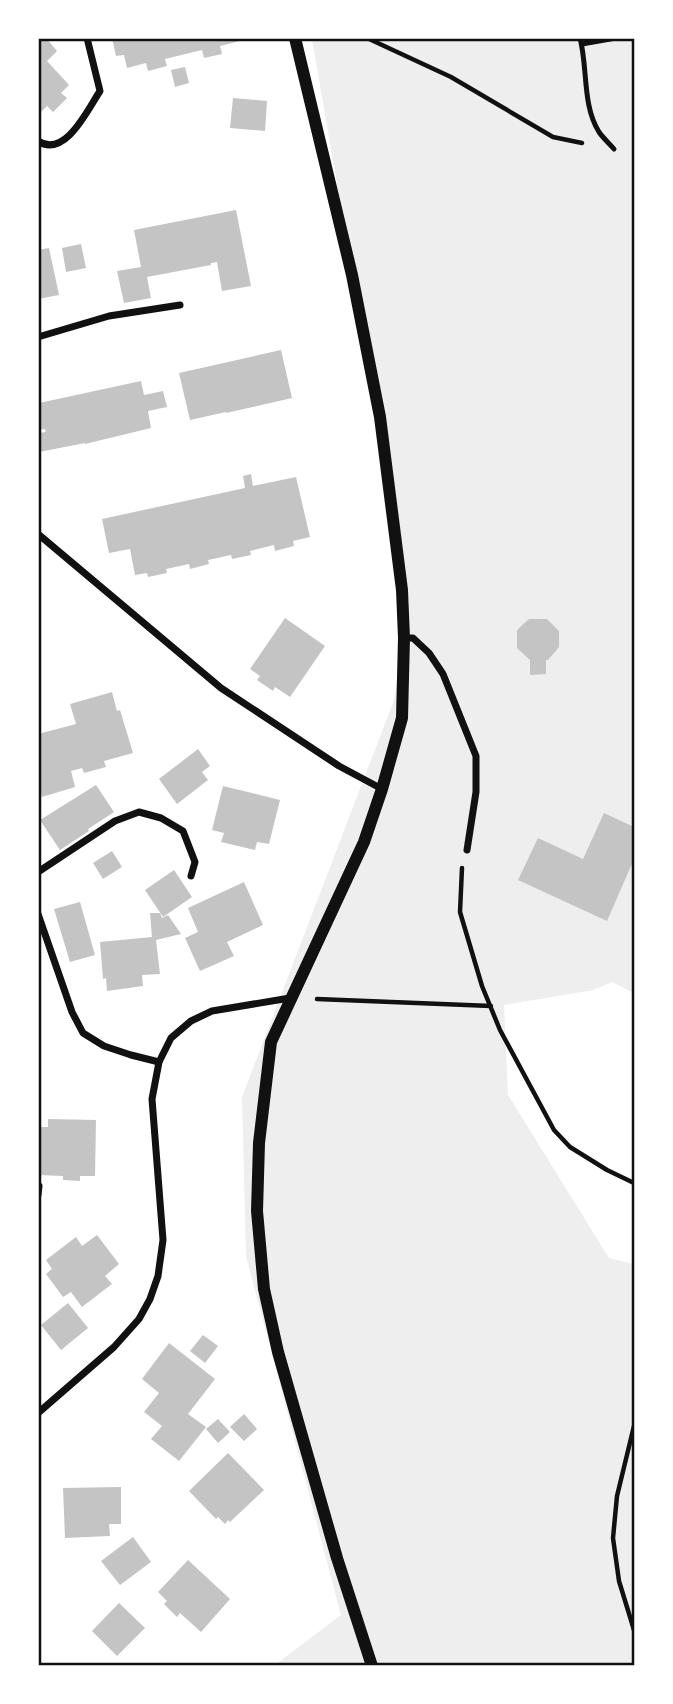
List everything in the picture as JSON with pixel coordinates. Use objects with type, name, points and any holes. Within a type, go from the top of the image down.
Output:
[{"type":"street","points":[[38,141],[54,146],[74,132],[100,91],[88,38]]},
{"type":"street","points":[[295,38],[352,275],[380,417],[402,590],[402,718],[364,842],[271,1042],[259,1143],[257,1211],[264,1289],[278,1352],[372,1665]]},
{"type":"street","points":[[38,337],[109,316],[180,305]]},
{"type":"street","points":[[38,534],[221,688],[339,766],[382,789]]},
{"type":"street","points":[[404,638],[413,638],[429,653],[443,674],[476,756],[476,792],[467,850]]},
{"type":"street","points":[[38,872],[115,821],[139,812],[161,818],[183,831],[195,862],[191,876]]},
{"type":"street","points":[[38,914],[72,1012],[83,1033],[104,1045],[159,1062]]},
{"type":"street","points":[[38,1413],[114,1347],[139,1319],[150,1299],[158,1276],[163,1240],[152,1099],[159,1062],[170,1038],[191,1021],[212,1012],[290,998]]},
{"type":"street","points":[[38,1195],[39,1186]]},
{"type":"lane","points":[[614,149],[599,131],[594,120],[589,103],[581,41],[616,38]]},
{"type":"path","points":[[367,38],[451,77],[553,137],[614,149]]},
{"type":"path","points":[[467,850],[462,868],[460,912],[482,986],[500,1030],[554,1130],[570,1147],[607,1170],[635,1183]]},
{"type":"path","points":[[290,998],[491,1006]]},
{"type":"path","points":[[635,1426],[617,1496],[613,1538],[619,1581],[635,1630]]},
{"type":"shaded area","points":[[312,39],[634,39],[634,993],[612,982],[593,990],[504,1005],[508,1095],[609,1258],[634,1264],[634,1665],[275,1665],[341,1615],[246,1256],[242,1097],[394,700],[409,602]]},
{"type":"building","points":[[38,38],[46,38],[57,51],[47,61],[69,85],[61,93],[67,98],[53,112],[47,106],[38,115]]},
{"type":"building","points":[[112,38],[239,38],[240,41],[220,46],[222,54],[204,58],[202,50],[165,59],[167,66],[148,71],[146,63],[127,68],[124,55],[116,56]]},
{"type":"building","points":[[185,67],[189,83],[175,87],[171,70]]},
{"type":"building","points":[[233,98],[267,101],[265,131],[230,128]]},
{"type":"building","points":[[236,210],[251,286],[222,291],[217,262],[147,277],[151,298],[124,303],[117,271],[141,267],[134,230]]},
{"type":"building","points":[[81,244],[86,268],[66,272],[62,248]]},
{"type":"building","points":[[49,248],[59,295],[38,299],[38,250]]},
{"type":"building","points":[[281,350],[292,398],[190,420],[179,373]]},
{"type":"building","points":[[141,381],[144,395],[163,391],[167,407],[148,411],[151,428],[39,452],[38,433],[46,432],[45,429],[38,430],[39,403]]},
{"type":"building","points":[[251,474],[253,486],[296,477],[310,537],[293,541],[294,546],[275,551],[274,545],[250,551],[251,555],[232,559],[231,555],[208,560],[209,564],[190,569],[189,564],[166,569],[167,573],[148,577],[147,573],[135,575],[130,549],[109,553],[102,519],[245,488],[243,476]]},
{"type":"building","points":[[285,618],[325,646],[290,697],[275,687],[273,691],[257,680],[260,676],[250,669]]},
{"type":"building","points":[[529,619],[547,619],[559,631],[559,647],[546,660],[546,674],[530,675],[530,660],[517,648],[517,630]]},
{"type":"building","points":[[112,692],[133,753],[104,761],[106,767],[84,773],[82,768],[71,771],[75,787],[42,797],[38,785],[38,734],[76,724],[70,704]]},
{"type":"building","points":[[198,749],[210,766],[202,772],[208,780],[177,804],[159,779]]},
{"type":"building","points":[[96,785],[114,812],[60,850],[40,820]]},
{"type":"building","points":[[223,786],[280,800],[269,844],[257,842],[255,850],[221,842],[224,833],[212,830]]},
{"type":"building","points":[[604,813],[634,827],[634,859],[607,921],[518,880],[538,838],[583,859]]},
{"type":"building","points":[[112,851],[122,867],[103,879],[93,863]]},
{"type":"building","points":[[174,870],[192,897],[163,917],[145,890]]},
{"type":"building","points":[[244,882],[263,925],[227,942],[234,956],[200,971],[185,938],[198,932],[188,908]]},
{"type":"building","points":[[80,902],[95,955],[70,962],[54,909]]},
{"type":"building","points":[[150,913],[160,913],[162,918],[168,915],[181,934],[156,940],[160,974],[142,975],[143,986],[107,991],[106,978],[103,979],[100,942],[152,937]]},
{"type":"building","points":[[48,1119],[96,1120],[95,1176],[80,1176],[80,1181],[63,1180],[63,1176],[38,1175],[38,1127],[48,1127]]},
{"type":"building","points":[[97,1235],[119,1264],[105,1276],[112,1284],[82,1307],[71,1292],[63,1297],[46,1274],[52,1269],[46,1260],[76,1237],[82,1246]]},
{"type":"building","points":[[68,1303],[88,1328],[61,1350],[41,1325]]},
{"type":"building","points":[[203,1335],[218,1346],[205,1363],[190,1351]]},
{"type":"building","points":[[169,1343],[215,1379],[188,1414],[206,1427],[179,1461],[151,1439],[162,1426],[144,1412],[159,1393],[142,1379]]},
{"type":"building","points":[[244,1414],[257,1429],[244,1441],[230,1427]]},
{"type":"building","points":[[218,1419],[230,1432],[218,1443],[206,1429]]},
{"type":"building","points":[[228,1453],[264,1490],[225,1524],[218,1517],[216,1519],[189,1491]]},
{"type":"building","points":[[121,1487],[121,1524],[109,1524],[110,1536],[65,1538],[63,1488]]},
{"type":"building","points":[[133,1537],[151,1562],[120,1585],[101,1561]]},
{"type":"building","points":[[188,1560],[230,1599],[201,1632],[180,1613],[177,1617],[164,1604],[167,1601],[158,1592]]},
{"type":"building","points":[[119,1603],[145,1628],[117,1656],[92,1631]]}]
